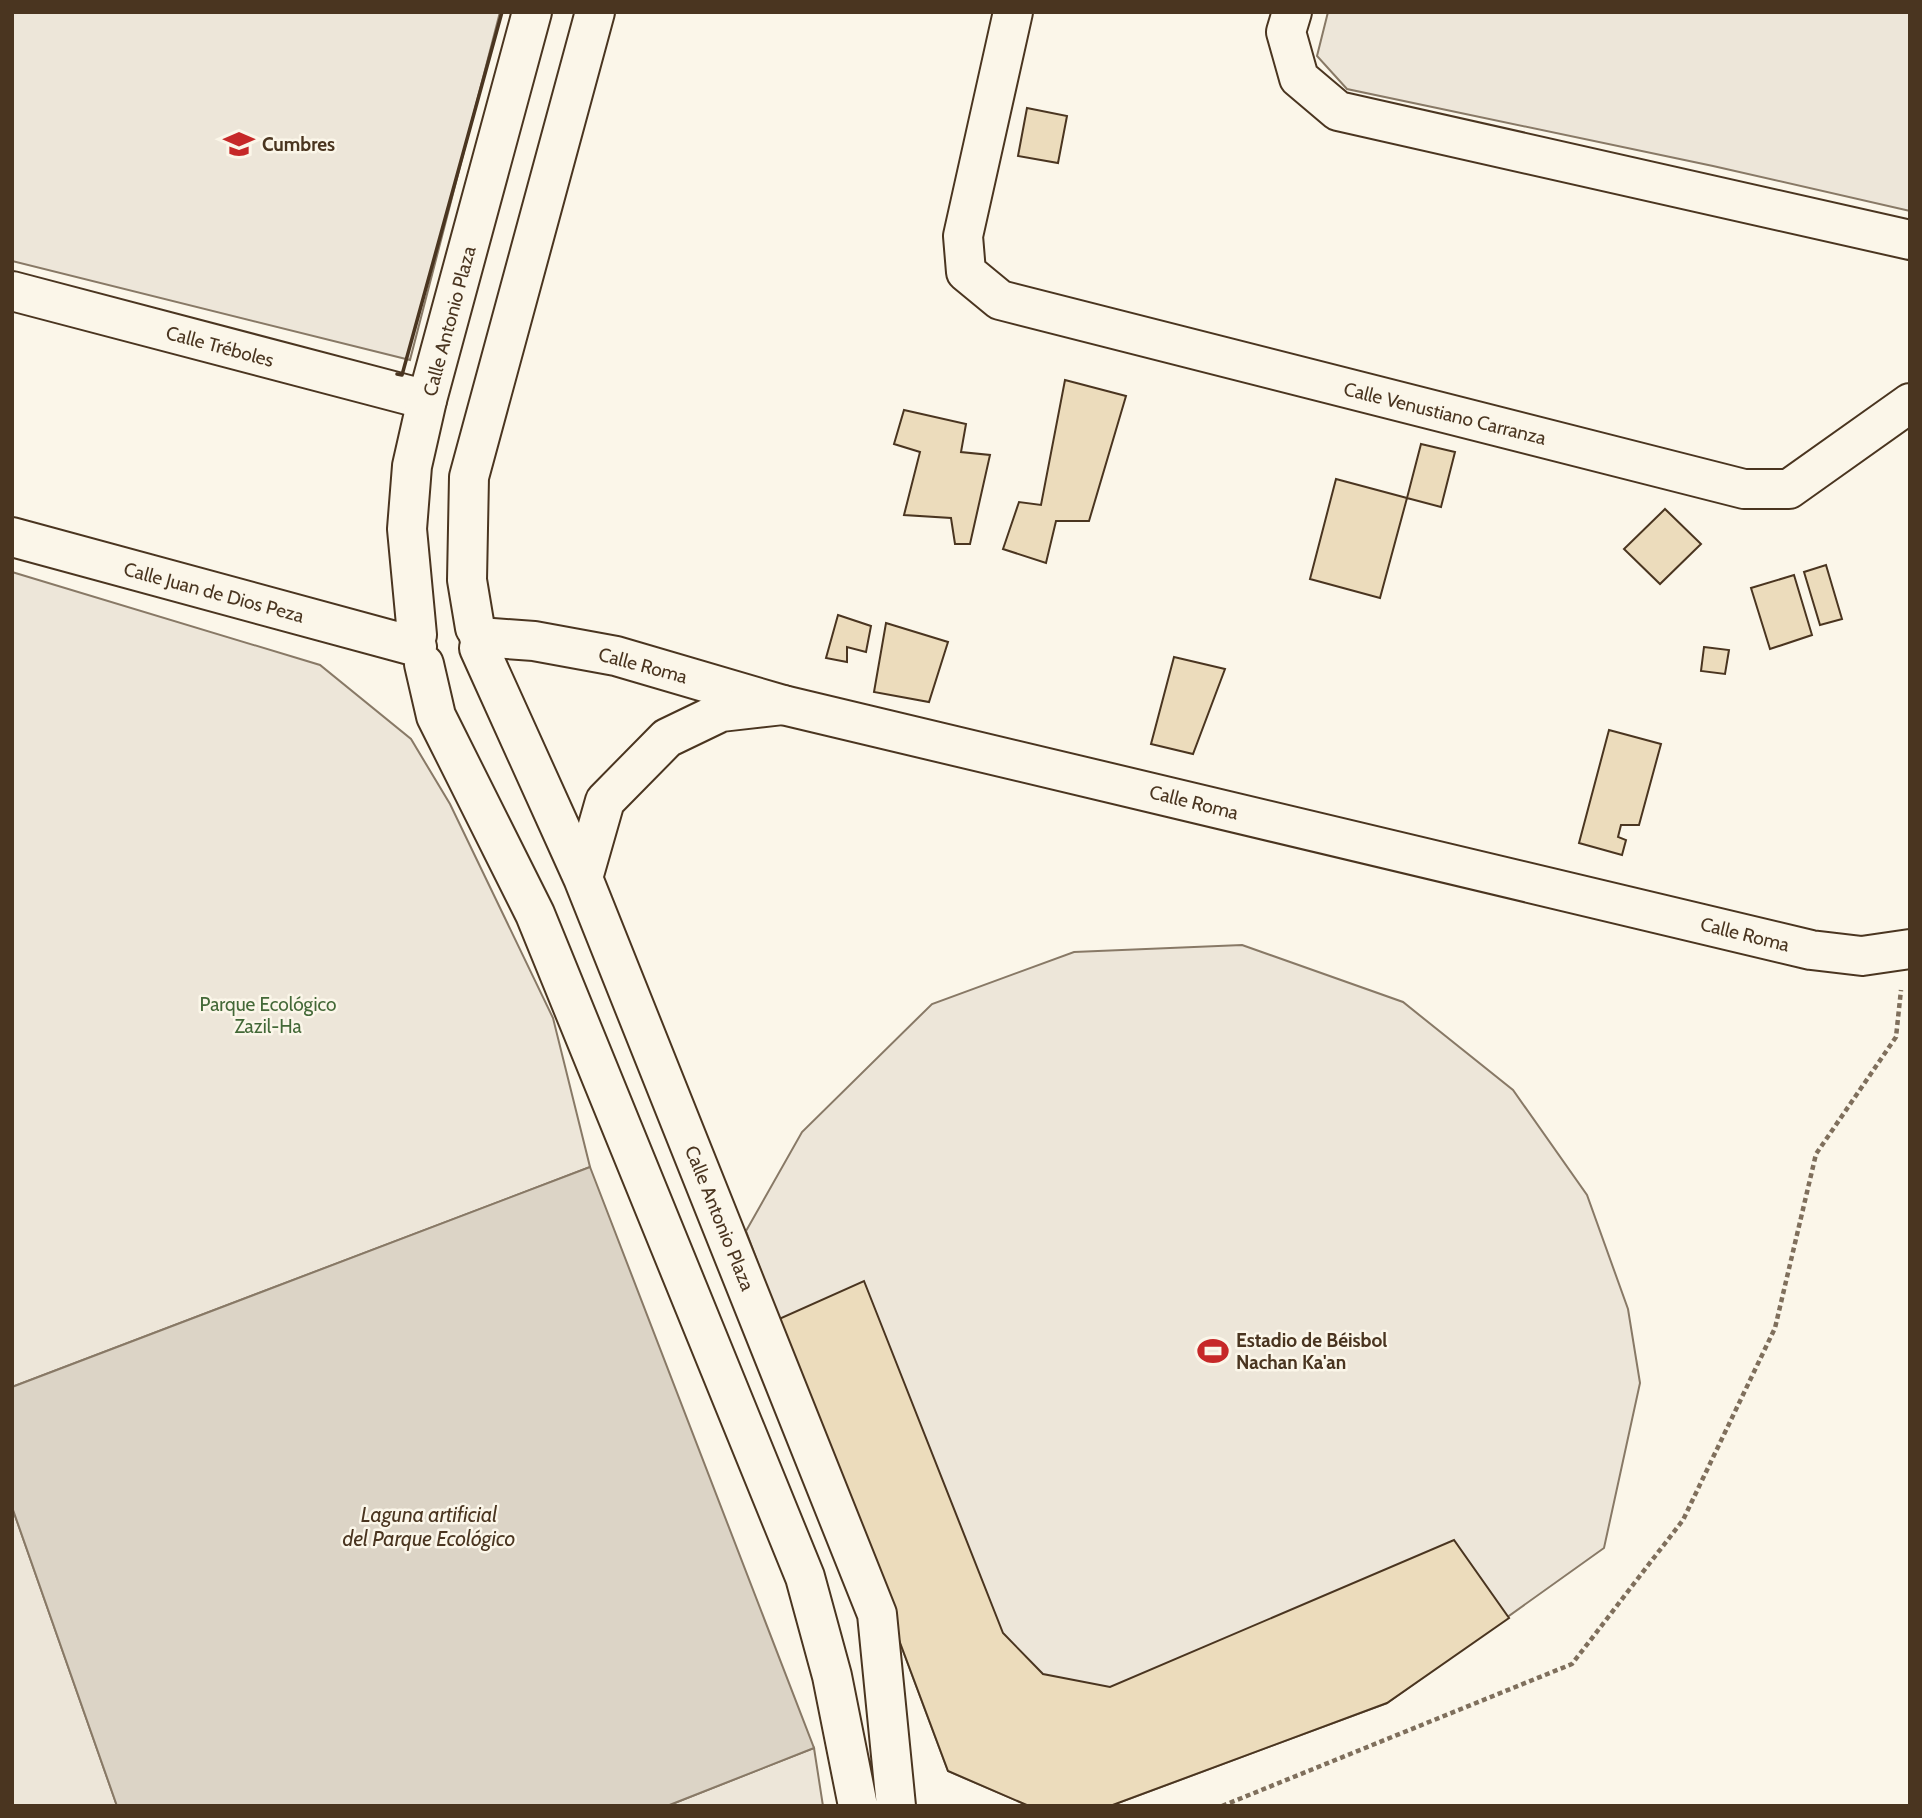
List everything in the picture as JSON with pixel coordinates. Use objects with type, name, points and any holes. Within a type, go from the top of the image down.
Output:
[{"type":"main road","name":"Calle Antonio Plaza","points":[[532,12],[427,400],[412,466],[407,529],[419,648],[436,716],[535,914],[805,1577],[832,1676],[858,1806]]},
{"type":"main road","name":"Calle Antonio Plaza","points":[[596,12],[469,477],[467,580],[478,638],[583,878],[877,1614],[896,1806]]},
{"type":"main road","name":"Calle Venustiano Carranza","points":[[1013,12],[963,236],[966,272],[1000,300],[1744,489],[1789,489],[1910,403]]},
{"type":"main road","points":[[1292,12],[1286,33],[1299,78],[1338,111],[1910,240]]},
{"type":"main road","name":"Calle Tréboles","points":[[12,291],[427,400]]},
{"type":"main road","name":"Calle Juan de Dios Peza","points":[[12,537],[419,648]]},
{"type":"main road","points":[[439,614],[460,614],[478,638],[470,666],[452,675],[432,671],[419,648],[429,618],[439,614]]},
{"type":"main road","name":"Calle Roma","points":[[478,638],[534,641],[616,656],[783,705],[1811,950],[1862,956],[1907,950]]},
{"type":"main road","points":[[583,878],[605,801],[667,738],[721,712],[783,705]]},
{"type":"path","points":[[1222,1806],[1572,1664],[1683,1520],[1774,1328],[1816,1154],[1896,1037],[1907,950]]},
{"type":"green space","name":"Cumbres","points":[[12,12],[500,12],[410,360],[12,261]]},
{"type":"green space","points":[[1328,12],[1910,12],[1910,211],[1713,166],[1347,89],[1317,56]]},
{"type":"green space","name":"Parque Ecológico Zazil-Ha","points":[[12,572],[320,665],[411,739],[450,804],[553,1018],[590,1167],[12,1387]]},
{"type":"green space","name":"Estadio de Béisbol Nachan Ka'an","points":[[1242,945],[1403,1002],[1513,1090],[1587,1195],[1628,1309],[1640,1383],[1604,1548],[1387,1703],[1110,1806],[1029,1806],[948,1771],[746,1231],[802,1132],[932,1004],[1074,952]]},
{"type":"green space","points":[[12,1507],[117,1806],[12,1806]]},
{"type":"green space","points":[[814,1748],[823,1806],[667,1806]]},
{"type":"water","name":"Laguna artificial del Parque Ecológico","points":[[590,1167],[814,1748],[667,1806],[117,1806],[12,1507],[12,1387]]},
{"type":"building","points":[[1027,108],[1067,116],[1058,163],[1018,156]]},
{"type":"building","points":[[1065,380],[1126,396],[1089,521],[1056,521],[1046,563],[1003,549],[1019,502],[1041,505]]},
{"type":"building","points":[[904,410],[966,424],[961,452],[990,455],[970,544],[955,544],[951,518],[904,515],[920,452],[894,444]]},
{"type":"building","points":[[1421,444],[1455,452],[1441,507],[1407,498]]},
{"type":"building","points":[[1336,479],[1407,498],[1380,598],[1310,579]]},
{"type":"building","points":[[1665,509],[1701,544],[1660,584],[1624,549]]},
{"type":"building","points":[[1826,565],[1842,619],[1820,625],[1804,572]]},
{"type":"building","points":[[1794,575],[1812,635],[1770,649],[1751,588]]},
{"type":"building","points":[[838,615],[871,626],[866,652],[847,647],[847,662],[826,658]]},
{"type":"building","points":[[886,623],[948,642],[929,702],[874,692]]},
{"type":"building","points":[[1704,647],[1729,650],[1725,674],[1701,671]]},
{"type":"building","points":[[1174,657],[1225,669],[1193,754],[1151,744]]},
{"type":"building","points":[[1609,730],[1661,744],[1639,825],[1621,825],[1618,837],[1626,840],[1622,855],[1579,843]]},
{"type":"building","points":[[864,1281],[1003,1633],[1043,1674],[1110,1687],[1454,1540],[1509,1618],[1387,1703],[1110,1806],[1029,1806],[948,1771],[779,1319]]},
{"type":"wall","points":[[397,374],[402,375],[502,12]]},
{"type":"place","name":"Cumbres","points":[[239,144]]},
{"type":"place","name":"Estadio de Béisbol Nachan Ka'an","points":[[1213,1351]]}]
